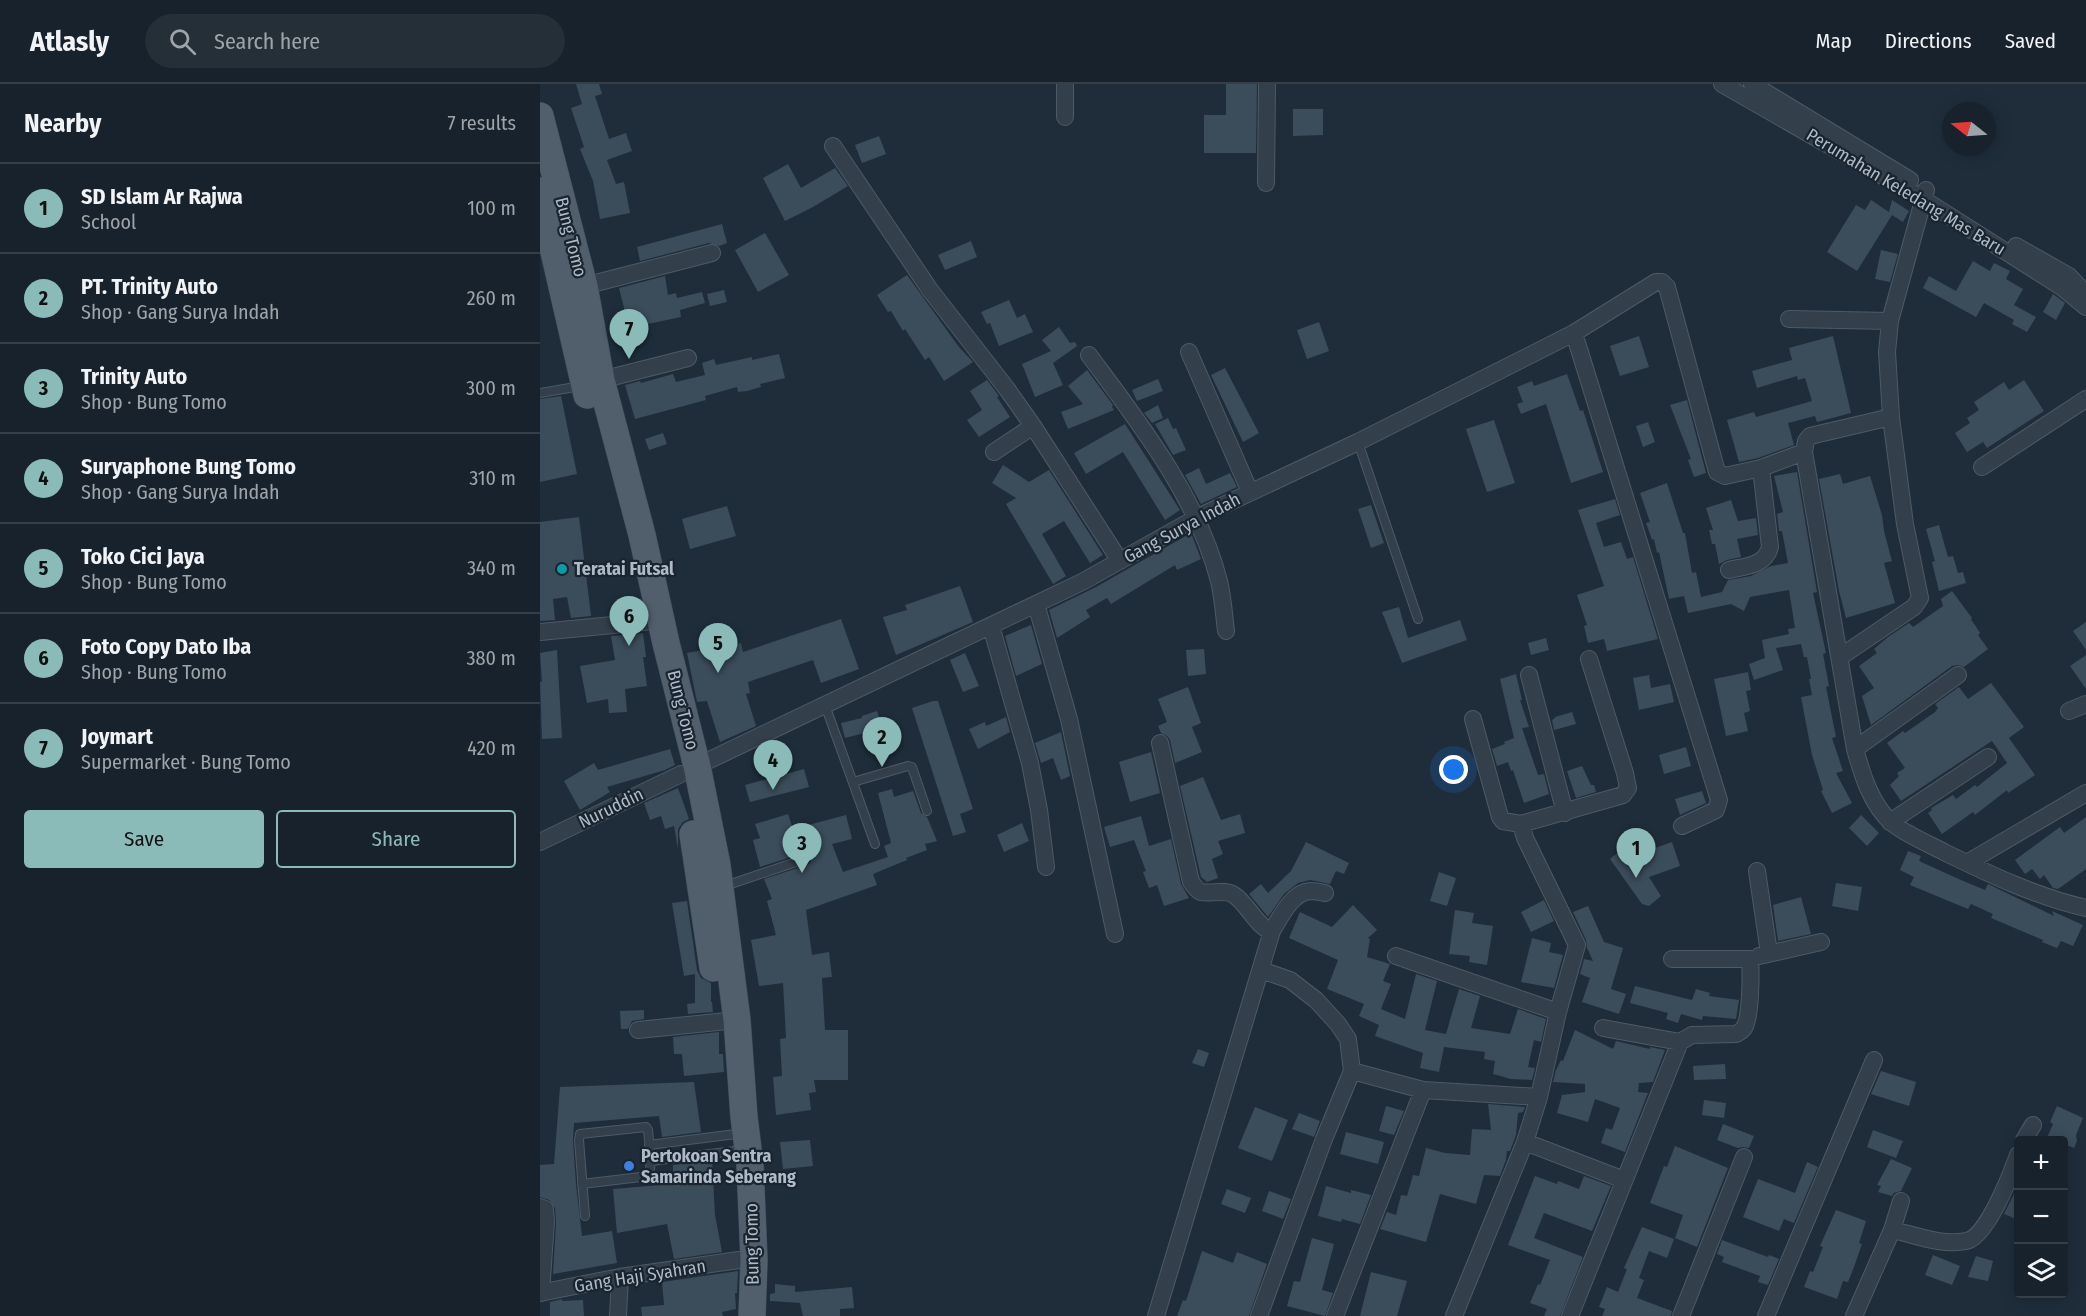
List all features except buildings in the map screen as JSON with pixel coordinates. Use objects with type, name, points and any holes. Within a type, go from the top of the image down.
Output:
[{"type":"main road","name":"Bung Tomo","points":[[540,116],[551,227]]},
{"type":"main road","name":"Bung Tomo","points":[[540,191],[580,303],[593,383],[633,536],[689,770],[721,887],[740,1150],[753,1260],[752,1316]]},
{"type":"main road","name":"Bung Tomo","points":[[689,770],[697,857],[729,1021]]},
{"type":"main road","name":"Bung Tomo","points":[[739,1316],[740,1150]]},
{"type":"street","points":[[1065,84],[1065,117]]},
{"type":"street","points":[[1266,183],[1267,84]]},
{"type":"street","name":"Perumahan Keledang Mas Baru","points":[[1722,84],[1924,194],[2063,288],[2086,307]]},
{"type":"street","points":[[1752,84],[1924,194],[2069,276],[2086,294]]},
{"type":"street","points":[[833,146],[930,290],[1007,388],[1120,561]]},
{"type":"street","points":[[1840,657],[1914,607],[1920,598],[1905,524],[1891,417],[1887,352],[1890,321],[1924,194]]},
{"type":"street","points":[[580,303],[712,253]]},
{"type":"street","name":"Gang Surya Indah","points":[[689,770],[1036,604],[1197,518],[1358,442],[1574,333],[1656,282],[1662,282],[1667,287],[1717,472],[1725,476],[1761,468]]},
{"type":"street","points":[[1789,319],[1890,321]]},
{"type":"street","points":[[1574,333],[1719,800],[1716,810],[1682,826]]},
{"type":"street","points":[[1189,352],[1250,492]]},
{"type":"street","points":[[1089,355],[1151,440],[1197,518],[1219,581],[1226,631]]},
{"type":"street","points":[[593,383],[688,358]]},
{"type":"street","points":[[1982,466],[2086,399]]},
{"type":"street","points":[[1891,417],[1810,436],[1806,441],[1804,452],[1855,749],[1864,780],[1890,822],[1913,837],[2011,883],[2082,903]]},
{"type":"street","points":[[994,452],[1033,426]]},
{"type":"street","points":[[1729,570],[1760,562],[1768,555],[1770,547],[1761,468],[1804,452]]},
{"type":"street","points":[[1036,604],[1069,719],[1115,934]]},
{"type":"street","points":[[540,632],[652,620]]},
{"type":"street","points":[[991,626],[1030,763],[1046,867]]},
{"type":"street","points":[[1473,719],[1503,821],[1521,824],[1623,795],[1628,788],[1625,773],[1588,659]]},
{"type":"street","points":[[1529,675],[1565,813]]},
{"type":"street","points":[[1855,749],[1958,675]]},
{"type":"street","points":[[2069,711],[2086,704]]},
{"type":"street","points":[[1160,743],[1191,882],[1202,892],[1233,893],[1247,906],[1264,928],[1272,931]]},
{"type":"street","points":[[1890,822],[1988,757]]},
{"type":"street","name":"Nuruddin","points":[[540,842],[689,770]]},
{"type":"street","points":[[1967,863],[2086,793]]},
{"type":"street","points":[[1454,1316],[1525,1142],[1577,945],[1529,847],[1521,824]]},
{"type":"street","points":[[1757,871],[1769,953]]},
{"type":"street","points":[[1156,1316],[1272,931],[1289,904],[1302,893],[1310,891],[1325,893]]},
{"type":"street","points":[[1672,959],[1750,959],[1821,942]]},
{"type":"street","points":[[1396,956],[1558,1012]]},
{"type":"street","points":[[1570,1316],[1680,1042],[1692,1035],[1736,1034],[1746,1026],[1751,990],[1750,959]]},
{"type":"street","points":[[1259,1316],[1324,1138],[1352,1071],[1348,1039],[1316,1000],[1290,980],[1261,970]]},
{"type":"street","points":[[638,1030],[729,1021]]},
{"type":"street","points":[[1603,1028],[1680,1042]]},
{"type":"street","points":[[1766,1316],[1874,1060]]},
{"type":"street","points":[[1352,1071],[1423,1090],[1539,1096]]},
{"type":"street","points":[[1335,1316],[1423,1090]]},
{"type":"street","points":[[2026,1136],[2033,1125]]},
{"type":"street","points":[[1525,1142],[1624,1180]]},
{"type":"street","points":[[1681,1316],[1744,1156]]},
{"type":"street","points":[[1892,1230],[1941,1242],[1967,1241],[1974,1238],[1983,1229],[2014,1167]]},
{"type":"street","points":[[1854,1316],[1892,1230],[1901,1201]]},
{"type":"street","points":[[540,1207],[545,1209],[546,1221],[541,1293]]},
{"type":"street","name":"Gang Haji Syahran","points":[[541,1293],[620,1277],[739,1260]]},
{"type":"street","points":[[618,1316],[620,1277]]},
{"type":"lane","points":[[540,393],[593,383]]},
{"type":"lane","points":[[1358,442],[1418,619]]},
{"type":"lane","points":[[825,705],[875,844]]},
{"type":"lane","points":[[853,782],[908,766],[912,767],[927,811]]},
{"type":"lane","points":[[721,887],[805,859]]},
{"type":"lane","points":[[582,1184],[649,1176],[651,1161],[645,1127],[580,1134],[582,1184],[585,1216]]},
{"type":"lane","points":[[649,1145],[740,1150]]},
{"type":"lane","points":[[651,1161],[740,1150]]},
{"type":"place","name":"Joymart","points":[[629,359]]},
{"type":"place","name":"Teratai Futsal","points":[[562,569]]},
{"type":"place","name":"Foto Copy Dato Iba","points":[[629,646]]},
{"type":"place","name":"Toko Cici Jaya","points":[[718,673]]},
{"type":"place","name":"PT. Trinity Auto","points":[[882,767]]},
{"type":"place","name":"Suryaphone Bung Tomo","points":[[773,790]]},
{"type":"place","name":"Trinity Auto","points":[[802,873]]},
{"type":"place","name":"SD Islam Ar Rajwa","points":[[1636,878]]},
{"type":"place","name":"Pertokoan Sentra Samarinda Seberang","points":[[629,1166]]}]
